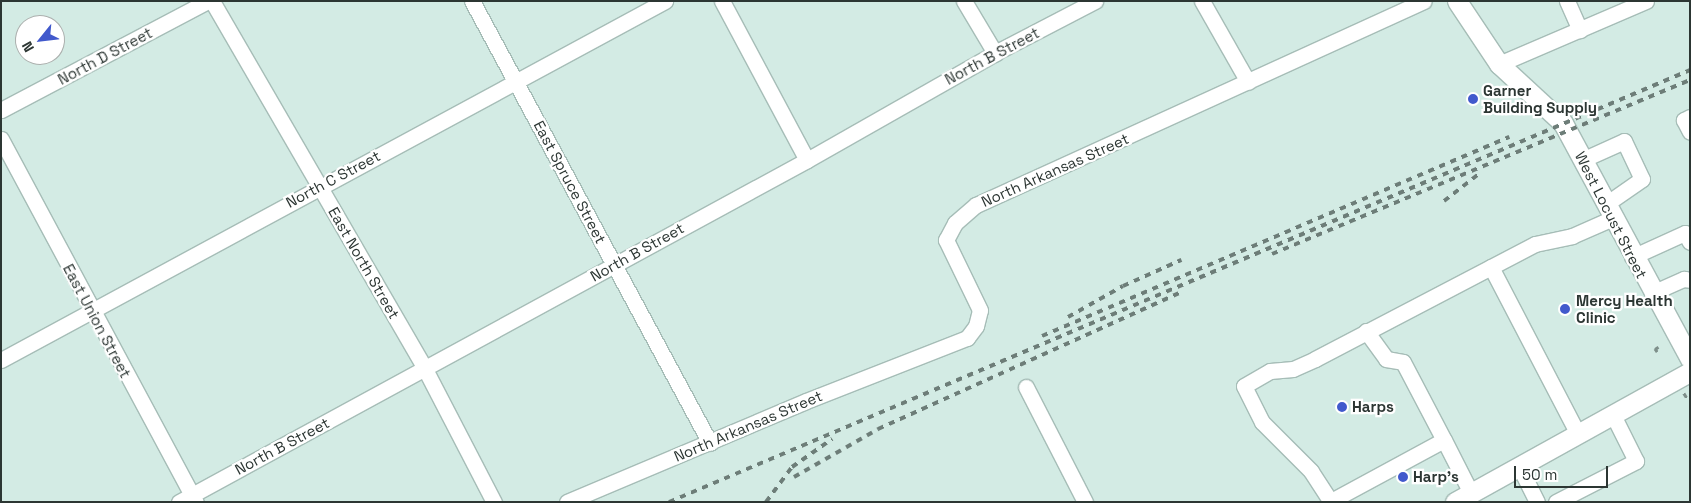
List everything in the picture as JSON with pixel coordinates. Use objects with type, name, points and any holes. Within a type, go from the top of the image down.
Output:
[{"type":"main road","points":[[1457,1],[1499,64]]},
{"type":"main road","name":"West Locust Street","points":[[1499,64],[1563,123],[1632,257],[1690,359]]},
{"type":"main road","points":[[1463,497],[1690,372]]},
{"type":"street","name":"North D Street","points":[[1,110],[208,1]]},
{"type":"street","name":"East North Street","points":[[212,1],[425,369],[494,502]]},
{"type":"street","name":"East Spruce Street","points":[[472,1],[710,443]]},
{"type":"street","name":"North C Street","points":[[1,360],[665,1]]},
{"type":"street","points":[[722,1],[806,160]]},
{"type":"street","points":[[964,1],[995,53]]},
{"type":"street","name":"North B Street","points":[[189,499],[806,160],[995,53],[1095,1]]},
{"type":"street","points":[[1202,1],[1248,82]]},
{"type":"street","name":"North Arkansas Street","points":[[567,502],[806,401],[967,338],[976,326],[980,310],[946,240],[955,223],[976,205],[1424,1]]},
{"type":"street","points":[[1567,1],[1580,30]]},
{"type":"street","points":[[1499,64],[1646,1]]},
{"type":"street","points":[[1690,117],[1684,120],[1690,132]]},
{"type":"street","name":"East Union Street","points":[[1,138],[189,499]]},
{"type":"street","points":[[1444,440],[1331,501],[1311,471],[1262,422],[1244,386],[1270,371],[1294,369],[1315,359],[1535,244],[1572,236],[1610,211],[1642,179],[1624,142],[1582,160]]},
{"type":"street","points":[[1632,257],[1685,232],[1690,242]]},
{"type":"street","points":[[1491,267],[1578,434]]},
{"type":"street","points":[[1652,293],[1684,279],[1690,280]]},
{"type":"street","points":[[1366,331],[1386,359],[1403,362],[1444,440],[1463,497]]},
{"type":"street","points":[[1026,387],[1085,502]]},
{"type":"street","points":[[1556,502],[1636,461],[1613,415]]},
{"type":"street","points":[[1519,466],[1537,502]]},
{"type":"path","points":[[1657,352],[1655,349],[1658,347]]},
{"type":"path","points":[[1684,393],[1687,398]]},
{"type":"railway","points":[[669,502],[1690,70]]},
{"type":"railway","points":[[1272,254],[1690,80]]},
{"type":"railway","points":[[1042,336],[1509,137]]},
{"type":"railway","points":[[1444,201],[1480,173]]},
{"type":"railway","points":[[1068,317],[1123,286],[1181,260]]},
{"type":"railway","points":[[794,477],[878,429],[1182,292]]},
{"type":"railway","points":[[766,502],[792,467],[832,439]]},
{"type":"place","name":"Garner Building Supply","points":[[1473,99]]},
{"type":"place","name":"Mercy Health Clinic","points":[[1565,309]]},
{"type":"place","name":"Harps","points":[[1342,407]]},
{"type":"place","name":"Harp's","points":[[1403,477]]}]
